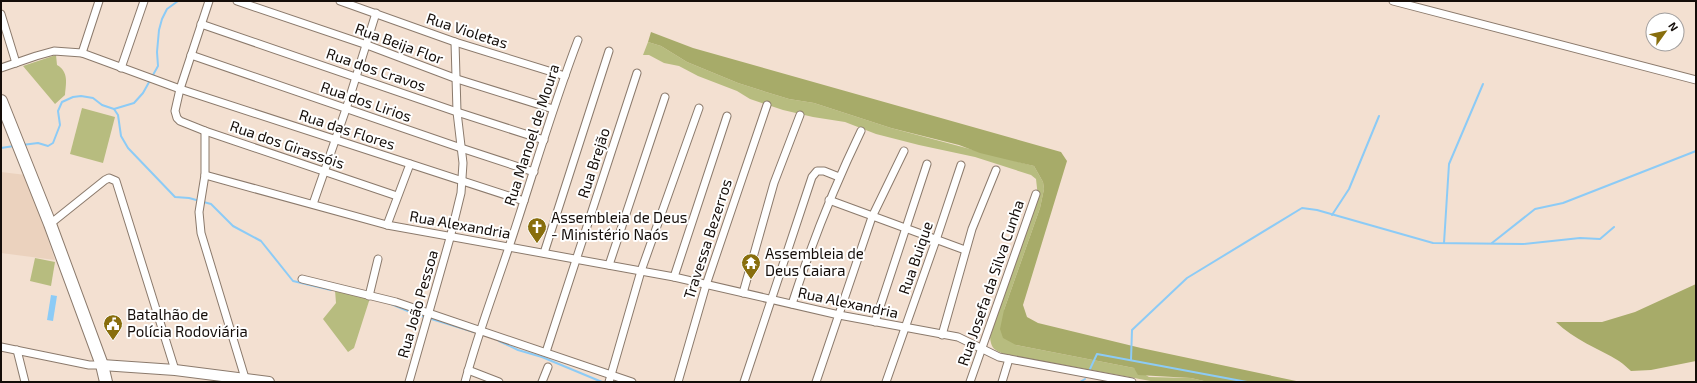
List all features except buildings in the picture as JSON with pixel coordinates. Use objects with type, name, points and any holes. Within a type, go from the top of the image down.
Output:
[{"type":"main road","points":[[1,100],[50,224],[102,365],[106,382]]},
{"type":"main road","points":[[102,365],[175,370],[269,382]]},
{"type":"street","points":[[82,53],[99,1]]},
{"type":"street","points":[[1,68],[54,51],[82,53],[121,68],[144,1]]},
{"type":"street","points":[[180,89],[209,1]]},
{"type":"street","name":"Rua Beija Flor","points":[[238,1],[367,45],[457,79],[553,109]]},
{"type":"street","name":"Rua Violetas","points":[[340,1],[456,42],[565,76]]},
{"type":"street","points":[[1393,1],[1696,80]]},
{"type":"street","points":[[313,204],[346,109],[376,13]]},
{"type":"street","points":[[1,14],[16,63]]},
{"type":"street","name":"Rua dos Cravos","points":[[201,24],[356,76],[457,112],[544,140]]},
{"type":"street","name":"Rua Manoel de Moura","points":[[465,382],[476,342],[534,172],[553,109],[578,40]]},
{"type":"street","name":"Rua João Pessoa","points":[[409,382],[461,194],[461,148],[457,112],[456,42]]},
{"type":"street","points":[[544,253],[609,51]]},
{"type":"street","name":"Rua dos Lirios","points":[[191,55],[534,172]]},
{"type":"street","name":"Rua das Flores","points":[[121,68],[180,89],[524,201]]},
{"type":"street","name":"Rua Brejão","points":[[546,352],[637,73]]},
{"type":"street","name":"Rua dos Girassóis","points":[[180,89],[175,111],[180,122],[397,196]]},
{"type":"street","points":[[609,265],[665,97]]},
{"type":"street","name":"Travessa Bezerros","points":[[678,382],[706,285],[767,105]]},
{"type":"street","points":[[610,378],[641,271],[699,108]]},
{"type":"street","points":[[743,293],[764,213],[800,115]]},
{"type":"street","points":[[674,277],[727,116]]},
{"type":"street","points":[[205,131],[205,175],[199,205],[201,233],[245,378]]},
{"type":"street","points":[[792,304],[809,252],[838,177],[861,131]]},
{"type":"street","points":[[816,382],[872,217],[904,151]]},
{"type":"street","points":[[387,225],[410,164]]},
{"type":"street","points":[[875,322],[927,164]]},
{"type":"street","name":"Rua Buique","points":[[886,382],[961,165]]},
{"type":"street","points":[[942,335],[965,250],[996,170]]},
{"type":"street","points":[[744,382],[812,177],[817,171],[824,171],[838,177]]},
{"type":"street","name":"Rua Alexandria","points":[[205,175],[387,225],[450,238],[509,246],[674,277],[839,315],[968,341],[999,357],[1104,380],[1132,382]]},
{"type":"street","points":[[50,224],[105,180],[112,178],[116,181],[175,370]]},
{"type":"street","name":"Rua Josefa da Silva Cunha","points":[[970,382],[1036,194]]},
{"type":"street","points":[[829,200],[965,250]]},
{"type":"street","points":[[369,296],[378,259]]},
{"type":"street","points":[[302,279],[396,302],[546,352],[610,378],[632,382]]},
{"type":"street","points":[[1,347],[89,365],[102,365]]},
{"type":"street","points":[[17,350],[25,382]]},
{"type":"street","points":[[1002,382],[1009,359]]},
{"type":"street","points":[[542,382],[548,368]]},
{"type":"street","points":[[468,370],[499,382]]},
{"type":"shaded area","points":[[1,172],[26,175],[55,260],[1,253]]},
{"type":"green space","points":[[651,32],[693,48],[1061,152],[1067,161],[1023,305],[1027,317],[1038,323],[1141,348],[1301,382],[1208,382],[1191,378],[1138,375],[1134,368],[1016,345],[1003,338],[1000,329],[1004,310],[1040,208],[1044,189],[1043,182],[1034,166],[980,153],[959,145],[891,128],[814,103],[789,99],[738,83],[687,62],[661,46],[648,42]]},
{"type":"green space","points":[[648,42],[661,46],[687,62],[738,83],[766,92],[789,99],[814,103],[891,128],[1034,166],[1043,182],[1044,189],[1040,208],[1004,310],[1016,345],[1134,368],[1149,377],[1191,378],[1208,382],[1156,382],[1004,354],[994,348],[991,344],[990,337],[1038,197],[1036,179],[1031,175],[975,157],[876,134],[845,122],[783,110],[750,99],[737,91],[698,76],[679,66],[664,63],[649,55],[643,55]]},
{"type":"green space","points":[[56,55],[57,65],[65,74],[66,82],[65,95],[55,104],[23,66]]},
{"type":"green space","points":[[82,108],[115,117],[103,163],[70,154]]},
{"type":"green space","points":[[35,258],[55,262],[51,286],[30,281]]},
{"type":"green space","points":[[1696,284],[1696,361],[1651,370],[1631,371],[1611,356],[1570,334],[1556,322],[1602,322],[1635,312]]},
{"type":"green space","points":[[335,290],[370,298],[354,348],[348,352],[323,319],[336,303]]},
{"type":"water","points":[[51,295],[57,296],[53,321],[47,320]]},
{"type":"waterway","points":[[114,109],[134,103],[143,93],[158,66],[157,52],[159,30],[162,19],[167,9],[178,1]]},
{"type":"waterway","points":[[1444,243],[1449,164],[1483,84]]},
{"type":"waterway","points":[[22,145],[38,143],[48,146],[53,143],[60,125],[58,111],[62,102],[73,97],[81,96],[93,98],[102,105],[114,109],[118,115],[121,136],[128,148],[175,197],[189,198],[211,204],[233,226],[261,241],[293,281],[331,290]]},
{"type":"waterway","points":[[1332,215],[1349,189],[1379,116]]},
{"type":"waterway","points":[[1,148],[14,146]]},
{"type":"waterway","points":[[1492,243],[1535,209],[1563,203],[1696,151]]},
{"type":"waterway","points":[[1131,360],[1132,330],[1187,278],[1302,208],[1317,210],[1433,243],[1523,244],[1580,238],[1600,239],[1614,227]]},
{"type":"waterway","points":[[391,304],[415,314],[474,332]]},
{"type":"waterway","points":[[499,341],[518,350],[542,357],[602,382]]},
{"type":"waterway","points":[[1090,369],[1097,354],[1247,382]]},
{"type":"waterway","points":[[1080,382],[1085,379]]},
{"type":"place","name":"Assembleia de Deus - Ministério Naós","points":[[537,244]]},
{"type":"place","name":"Assembleia de Deus Caiara","points":[[751,280]]},
{"type":"place","name":"Batalhão de Polícia Rodoviária","points":[[113,341]]}]
